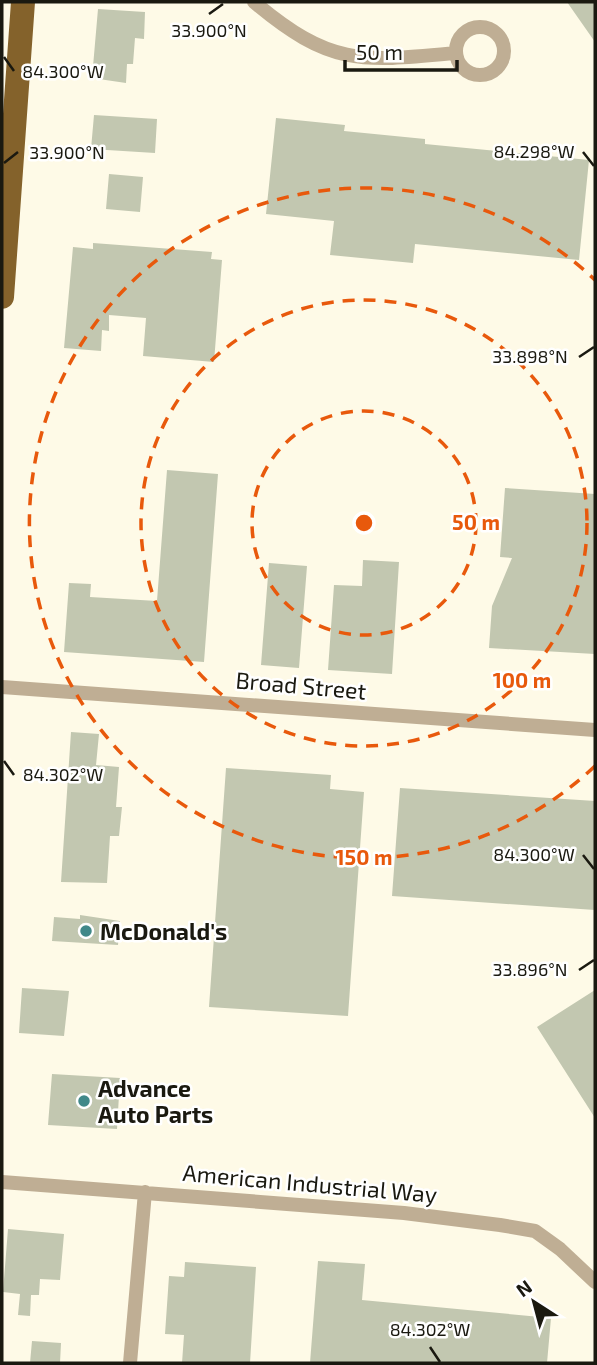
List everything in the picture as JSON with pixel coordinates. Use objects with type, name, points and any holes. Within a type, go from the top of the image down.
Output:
[{"type":"highway","points":[[2,296],[8,113],[23,2]]},
{"type":"street","points":[[254,2],[297,36],[342,55],[373,60],[455,53]]},
{"type":"street","name":"Broad Street","points":[[2,687],[595,730]]},
{"type":"street","name":"American Industrial Way","points":[[2,1182],[96,1192],[145,1192],[404,1213],[535,1231],[569,1256],[595,1282]]},
{"type":"street","points":[[130,1363],[145,1192]]},
{"type":"building","points":[[567,2],[595,2],[595,42]]},
{"type":"building","points":[[98,9],[145,12],[144,39],[135,38],[133,64],[127,64],[126,83],[92,78]]},
{"type":"building","points":[[94,115],[157,119],[155,153],[91,149]]},
{"type":"building","points":[[276,118],[345,125],[344,131],[425,139],[425,144],[589,160],[579,260],[415,244],[413,263],[330,255],[334,221],[266,214]]},
{"type":"building","points":[[109,174],[143,177],[140,212],[106,209]]},
{"type":"building","points":[[93,243],[212,252],[211,259],[222,260],[214,362],[143,356],[146,318],[109,315],[109,331],[102,330],[101,351],[64,348],[73,247],[93,249]]},
{"type":"building","points":[[167,470],[218,474],[204,662],[64,652],[69,583],[91,584],[90,597],[157,601]]},
{"type":"building","points":[[505,488],[595,494],[595,654],[489,648],[492,606],[512,558],[500,557]]},
{"type":"building","points":[[363,560],[399,562],[392,674],[328,670],[334,585],[362,586]]},
{"type":"building","points":[[269,563],[307,566],[299,668],[261,665]]},
{"type":"building","points":[[71,732],[99,734],[96,765],[119,767],[116,807],[122,807],[119,836],[110,836],[107,883],[61,882]]},
{"type":"building","points":[[226,768],[331,775],[330,789],[364,792],[348,1016],[209,1007]]},
{"type":"building","points":[[400,788],[595,801],[595,910],[392,896]]},
{"type":"building","name":"McDonald's","points":[[80,915],[120,921],[118,945],[52,941],[54,917],[80,919]]},
{"type":"building","points":[[22,988],[69,991],[64,1036],[19,1033]]},
{"type":"building","points":[[595,990],[595,1118],[537,1027]]},
{"type":"building","name":"Advance Auto Parts","points":[[52,1074],[120,1078],[117,1129],[48,1125]]},
{"type":"building","points":[[8,1229],[64,1234],[60,1280],[40,1279],[39,1295],[31,1295],[30,1316],[18,1315],[20,1294],[3,1292]]},
{"type":"building","points":[[318,1261],[365,1264],[362,1300],[551,1318],[547,1363],[310,1363]]},
{"type":"building","points":[[185,1262],[256,1267],[250,1363],[182,1363],[184,1335],[165,1334],[169,1276],[184,1277]]},
{"type":"building","points":[[32,1341],[61,1343],[60,1363],[30,1363]]},
{"type":"place","name":"McDonald's","points":[[86,931]]},
{"type":"place","name":"Advance Auto Parts","points":[[84,1101]]}]
